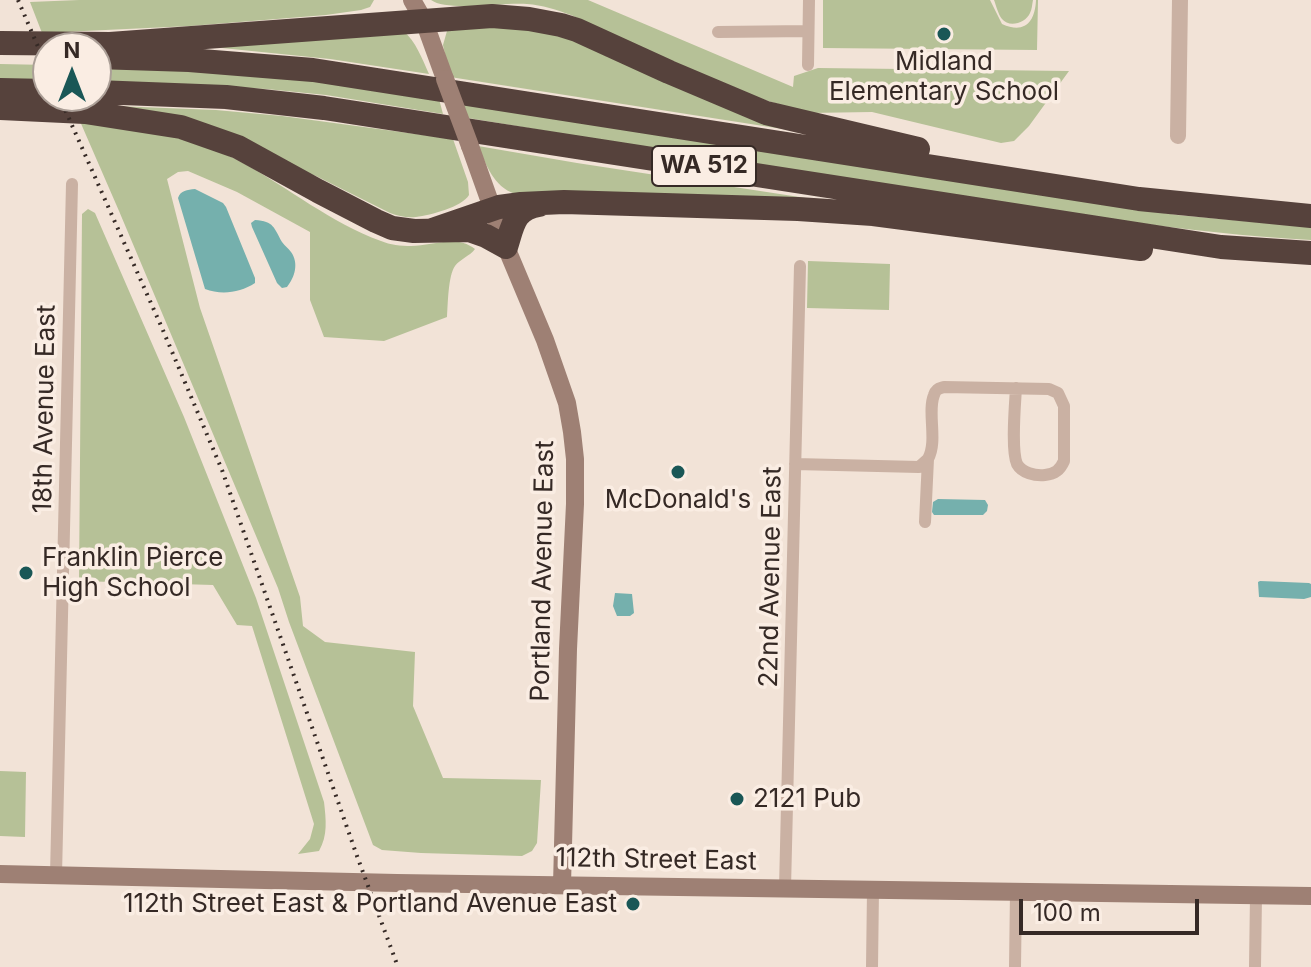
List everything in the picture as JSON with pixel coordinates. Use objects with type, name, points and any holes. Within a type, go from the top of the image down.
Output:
[{"type":"highway","points":[[349,26],[380,18],[394,0]]},
{"type":"highway","points":[[0,43],[110,44],[349,26],[418,10],[529,19],[577,30],[766,113],[1139,199]]},
{"type":"highway","points":[[0,55],[32,56]]},
{"type":"highway","name":"WA 512","points":[[112,58],[313,70],[1139,199],[1311,216]]},
{"type":"highway","points":[[0,90],[32,91]]},
{"type":"highway","name":"WA 512","points":[[112,93],[226,97],[324,108],[1221,247],[1311,254]]},
{"type":"highway","points":[[0,108],[85,112],[181,127],[238,147],[392,228],[414,231],[469,230],[506,247],[513,222],[523,210],[564,202]]},
{"type":"highway","points":[[432,230],[493,209],[564,202],[873,214],[1205,257],[1252,260],[1311,254]]},
{"type":"main road","name":"Portland Avenue East","points":[[418,10],[567,403],[573,440],[575,504],[562,885]]},
{"type":"main road","name":"112th Street East","points":[[0,874],[1311,896]]},
{"type":"street","points":[[808,65],[809,0]]},
{"type":"street","points":[[1178,136],[1180,0]]},
{"type":"street","points":[[718,32],[808,31]]},
{"type":"street","name":"18th Avenue East","points":[[56,875],[72,184]]},
{"type":"street","name":"22nd Avenue East","points":[[785,888],[800,266]]},
{"type":"street","points":[[925,522],[933,398],[934,393],[944,387],[1016,388],[1049,389],[1055,391],[1064,406],[1062,466],[1056,472],[1041,475],[1022,470],[1018,465],[1016,388]]},
{"type":"street","points":[[795,464],[919,467],[928,459]]},
{"type":"street","points":[[872,967],[873,890]]},
{"type":"street","points":[[1015,967],[1016,892]]},
{"type":"street","points":[[1255,967],[1256,896]]},
{"type":"green space","points":[[374,0],[370,7],[361,10],[326,15],[63,32],[42,32],[30,2]]},
{"type":"green space","points":[[431,0],[588,0],[793,87],[794,76],[818,68],[1069,71],[1029,126],[1014,141],[1001,143],[872,112],[808,113],[715,81],[571,15],[544,7],[517,4],[450,5]]},
{"type":"green space","points":[[823,0],[990,0],[1002,24],[1016,28],[1031,20],[1038,0],[1037,50],[823,48]]},
{"type":"green space","points":[[994,0],[1033,0],[1028,16],[1013,24],[1002,19]]},
{"type":"green space","points":[[483,24],[547,29],[789,130],[450,77],[443,45],[447,31]]},
{"type":"green space","points":[[403,31],[415,45],[429,74],[330,59],[183,44]]},
{"type":"green space","points":[[0,64],[32,65],[32,80],[0,79]]},
{"type":"green space","points":[[112,66],[284,77],[439,99],[443,114],[326,95],[112,82]]},
{"type":"green space","points":[[462,104],[1177,215],[1311,227],[1311,240],[1122,221],[642,147],[468,118]]},
{"type":"green space","points":[[115,106],[282,116],[453,139],[468,182],[469,195],[453,207],[438,212],[416,217],[399,216],[316,176]]},
{"type":"green space","points":[[79,119],[163,134],[224,153],[345,225],[384,242],[411,246],[452,241],[475,249],[453,271],[447,317],[384,341],[324,337],[310,300],[310,232],[237,192],[188,171],[178,172],[167,179],[200,308],[300,597],[303,626],[325,642],[415,652],[413,706],[443,778],[541,780],[537,843],[532,851],[522,856],[421,853],[382,850],[373,845],[278,588]]},
{"type":"green space","points":[[478,146],[819,200],[515,194],[496,181]]},
{"type":"green space","points":[[88,209],[95,213],[184,417],[256,598],[324,802],[325,833],[319,851],[298,854],[310,839],[314,824],[252,626],[237,625],[213,585],[79,581],[82,214]]},
{"type":"green space","points":[[808,261],[890,264],[889,310],[807,308]]},
{"type":"green space","points":[[0,771],[26,772],[25,837],[0,836]]},
{"type":"water","points":[[195,189],[226,207],[255,283],[230,292],[205,289],[178,198],[183,192]]},
{"type":"water","points":[[255,220],[273,226],[293,256],[295,270],[287,287],[282,288],[277,283],[252,227],[251,223]]},
{"type":"water","points":[[938,499],[985,500],[987,511],[983,515],[934,515],[933,502]]},
{"type":"water","points":[[1260,581],[1309,583],[1311,597],[1259,597]]},
{"type":"water","points":[[615,593],[632,594],[634,613],[617,616],[613,606]]},
{"type":"railway","points":[[18,0],[32,33]]},
{"type":"railway","points":[[66,112],[222,470],[398,967]]},
{"type":"place","name":"Midland Elementary School","points":[[944,34]]},
{"type":"place","name":"McDonald's","points":[[678,472]]},
{"type":"place","name":"Franklin Pierce High School","points":[[26,573]]},
{"type":"place","name":"2121 Pub","points":[[737,799]]},
{"type":"place","name":"112th Street East & Portland Avenue East","points":[[633,904]]}]
